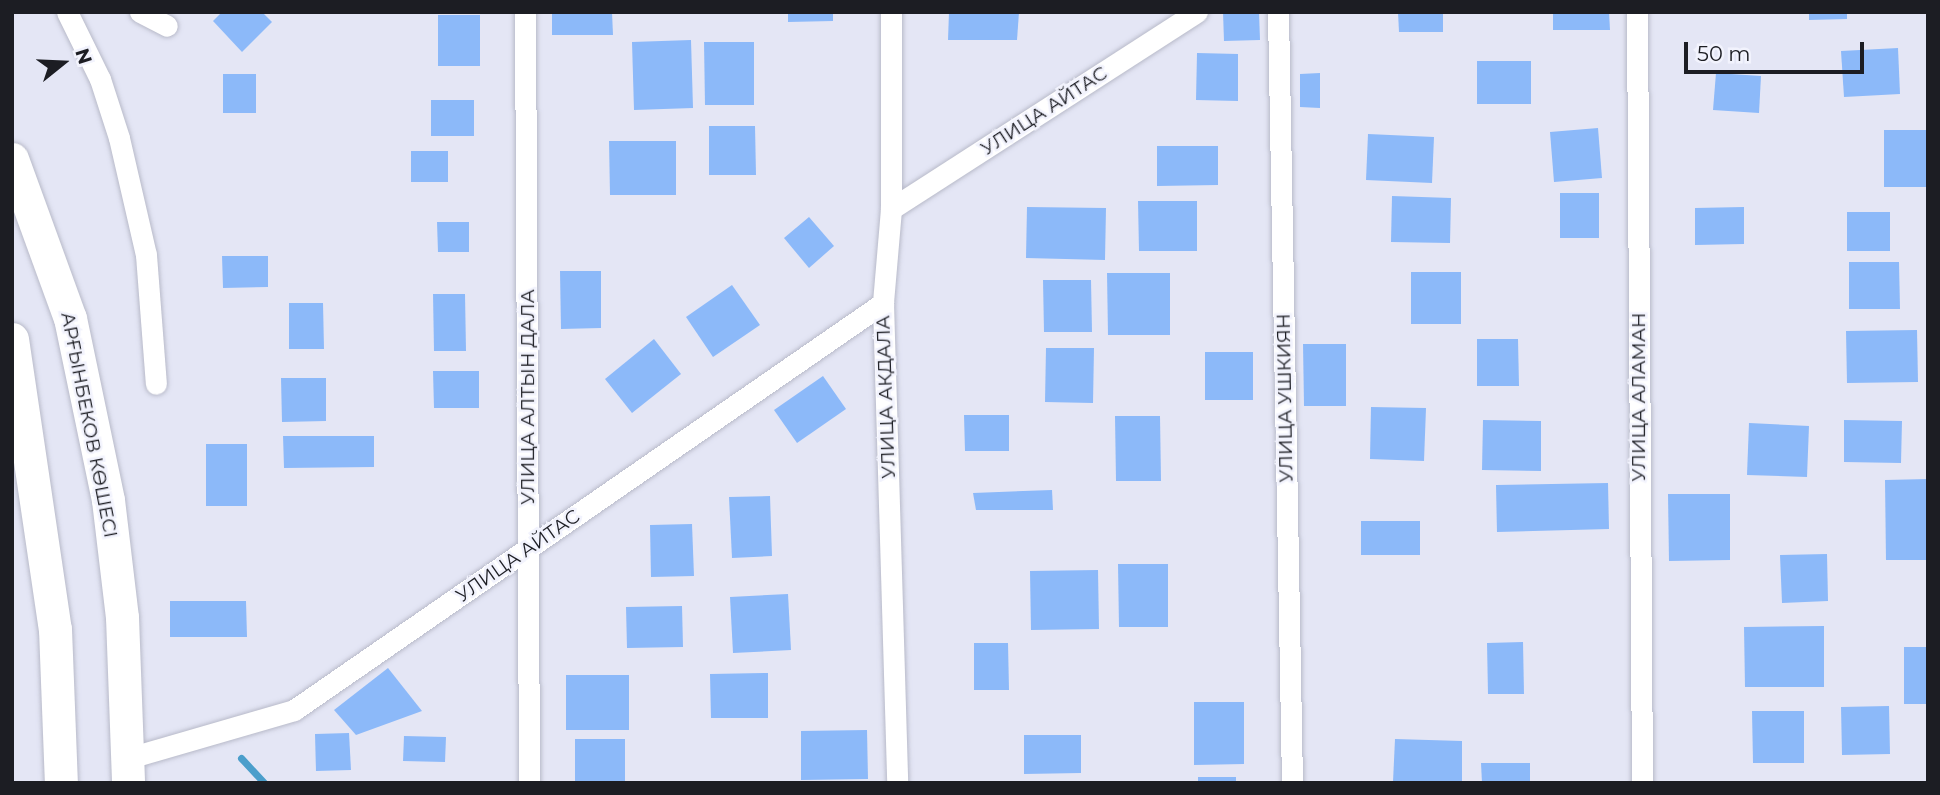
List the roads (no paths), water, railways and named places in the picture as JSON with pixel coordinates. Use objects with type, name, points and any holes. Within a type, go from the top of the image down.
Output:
[{"type":"main road","name":"АРҒЫНБЕКОВ КӨШЕСІ","points":[[12,159],[70,318],[108,500],[129,771]]},
{"type":"main road","points":[[12,339],[55,629],[61,783]]},
{"type":"street","points":[[67,12],[100,79],[119,138],[146,254],[156,384]]},
{"type":"street","points":[[140,12],[167,26]]},
{"type":"street","name":"УЛИЦА АЛТЫН ДАЛА","points":[[525,12],[529,783]]},
{"type":"street","name":"УЛИЦА АКДАЛА","points":[[891,12],[891,209],[883,303],[897,783]]},
{"type":"street","name":"УЛИЦА АЙТАС","points":[[891,209],[1197,12]]},
{"type":"street","name":"УЛИЦА УШКИЯН","points":[[1278,12],[1292,783]]},
{"type":"street","name":"УЛИЦА АЛАМАН","points":[[1637,12],[1642,783]]},
{"type":"street","name":"УЛИЦА АЙТАС","points":[[129,771],[294,710],[883,303]]},
{"type":"waterway","points":[[241,758],[264,783]]}]
